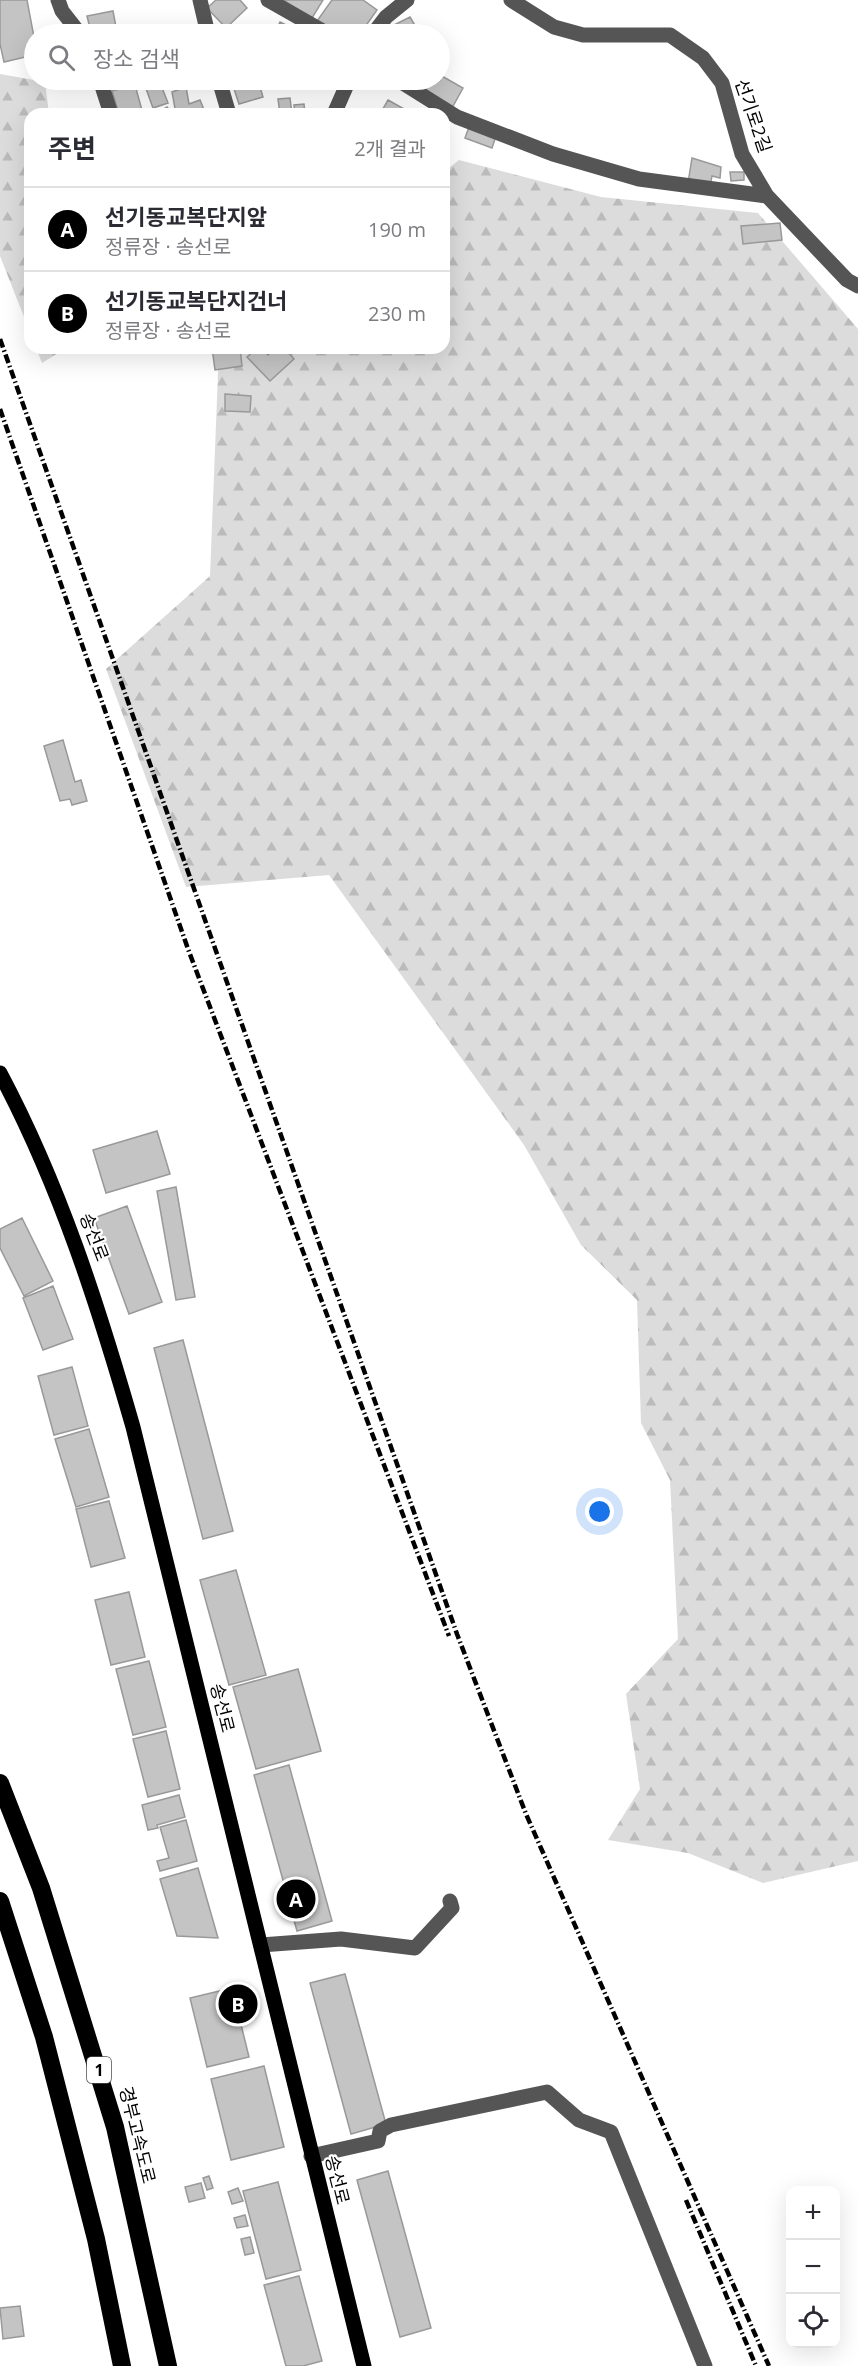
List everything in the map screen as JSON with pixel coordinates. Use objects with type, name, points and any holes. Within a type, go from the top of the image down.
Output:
[{"type":"highway","name":"경부고속도로","points":[[0,1783],[41,1888],[115,2127],[168,2366]]},
{"type":"highway","points":[[0,1901],[44,2037],[96,2239],[122,2366]]},
{"type":"main road","name":"송선로","points":[[0,1073],[24,1118],[57,1195],[88,1275],[112,1352],[133,1427],[364,2366]]},
{"type":"street","points":[[58,0],[62,11],[72,24]]},
{"type":"street","points":[[200,0],[206,24]]},
{"type":"street","points":[[268,0],[310,24]]},
{"type":"street","points":[[381,24],[407,0]]},
{"type":"street","name":"선기로2길","points":[[511,0],[554,27],[583,35],[670,35],[703,58],[722,83],[742,154],[767,196],[847,280],[858,286]]},
{"type":"street","points":[[103,90],[109,108]]},
{"type":"street","points":[[222,90],[227,108]]},
{"type":"street","points":[[337,108],[345,90]]},
{"type":"street","points":[[414,90],[443,108]]},
{"type":"street","points":[[450,113],[553,154],[639,179],[767,196]]},
{"type":"street","points":[[261,1945],[341,1939],[415,1948],[452,1908],[450,1901]]},
{"type":"street","points":[[311,2156],[378,2141],[380,2131],[391,2125],[547,2092],[579,2120],[611,2132],[705,2366]]},
{"type":"green space","points":[[0,74],[24,78],[24,90],[46,90],[48,108],[24,108],[24,317],[0,256]]},
{"type":"green space","points":[[459,160],[601,197],[758,213],[858,329],[858,1861],[763,1883],[688,1853],[608,1840],[640,1789],[626,1694],[678,1639],[670,1480],[641,1423],[637,1300],[581,1245],[524,1145],[329,875],[186,887],[106,669],[210,576],[219,354],[450,354],[450,167]]},
{"type":"green space","points":[[38,354],[56,354],[42,363]]},
{"type":"building","points":[[0,0],[27,0],[32,24],[24,24],[24,57],[4,62],[0,44]]},
{"type":"building","points":[[216,0],[240,0],[247,8],[230,24],[222,24],[207,8]]},
{"type":"building","points":[[283,0],[323,0],[312,18]]},
{"type":"building","points":[[332,0],[363,0],[377,10],[367,24],[321,24],[317,21]]},
{"type":"building","points":[[113,11],[115,24],[89,24],[87,16]]},
{"type":"building","points":[[410,17],[414,24],[396,24]]},
{"type":"building","points":[[450,81],[463,88],[452,108],[419,90],[450,90]]},
{"type":"building","points":[[136,90],[141,108],[117,108],[112,91]]},
{"type":"building","points":[[147,90],[163,90],[168,103],[153,108]]},
{"type":"building","points":[[187,90],[189,104],[200,100],[203,108],[175,108],[172,92]]},
{"type":"building","points":[[234,90],[261,90],[263,97],[239,104]]},
{"type":"building","points":[[290,98],[291,108],[279,108],[278,99]]},
{"type":"building","points":[[388,100],[402,108],[383,108]]},
{"type":"building","points":[[304,104],[304,108],[294,108],[294,105]]},
{"type":"building","points":[[469,127],[496,136],[492,148],[465,138]]},
{"type":"building","points":[[692,158],[721,167],[720,178],[712,176],[710,186],[688,183]]},
{"type":"building","points":[[730,172],[744,172],[744,180],[731,181]]},
{"type":"building","points":[[780,223],[782,240],[743,244],[741,226]]},
{"type":"building","points":[[213,354],[241,354],[242,366],[215,370]]},
{"type":"building","points":[[250,354],[289,354],[294,359],[270,381],[247,357]]},
{"type":"building","points":[[225,394],[251,396],[250,412],[225,411]]},
{"type":"building","points":[[63,740],[75,782],[81,780],[87,801],[72,805],[70,799],[60,801],[44,746]]},
{"type":"building","points":[[157,1131],[170,1174],[106,1193],[93,1150]]},
{"type":"building","points":[[176,1187],[195,1297],[176,1300],[157,1191]]},
{"type":"building","points":[[127,1206],[162,1302],[129,1314],[94,1218]]},
{"type":"building","points":[[22,1218],[53,1281],[24,1296],[0,1248],[0,1229]]},
{"type":"building","points":[[53,1286],[73,1339],[43,1350],[23,1298]]},
{"type":"building","points":[[183,1340],[233,1531],[203,1539],[154,1348]]},
{"type":"building","points":[[72,1367],[88,1426],[54,1435],[38,1376]]},
{"type":"building","points":[[89,1429],[109,1497],[76,1507],[55,1439]]},
{"type":"building","points":[[109,1501],[125,1558],[91,1567],[76,1509]]},
{"type":"building","points":[[236,1570],[266,1675],[229,1685],[200,1580]]},
{"type":"building","points":[[129,1592],[145,1657],[111,1665],[95,1600]]},
{"type":"building","points":[[149,1661],[166,1727],[133,1735],[116,1669]]},
{"type":"building","points":[[298,1669],[321,1751],[256,1769],[233,1687]]},
{"type":"building","points":[[166,1731],[180,1789],[148,1797],[133,1739]]},
{"type":"building","points":[[289,1765],[332,1921],[297,1931],[254,1775]]},
{"type":"building","points":[[179,1795],[185,1817],[148,1830],[142,1805]]},
{"type":"building","points":[[186,1820],[197,1861],[160,1871],[157,1861],[169,1858],[160,1827]]},
{"type":"building","points":[[198,1868],[218,1938],[177,1936],[160,1879]]},
{"type":"building","points":[[345,1974],[386,2124],[351,2134],[310,1983]]},
{"type":"building","points":[[232,1988],[249,2057],[207,2067],[190,1998]]},
{"type":"building","points":[[264,2066],[284,2147],[231,2160],[211,2079]]},
{"type":"building","points":[[388,2171],[431,2328],[400,2337],[357,2180]]},
{"type":"building","points":[[209,2176],[213,2188],[207,2190],[203,2178]]},
{"type":"building","points":[[278,2182],[301,2270],[266,2279],[243,2191]]},
{"type":"building","points":[[201,2183],[205,2198],[189,2202],[185,2187]]},
{"type":"building","points":[[238,2188],[243,2201],[232,2204],[228,2192]]},
{"type":"building","points":[[245,2215],[248,2226],[237,2228],[234,2218]]},
{"type":"building","points":[[250,2237],[254,2253],[245,2255],[241,2239]]},
{"type":"building","points":[[299,2276],[322,2361],[303,2366],[286,2366],[264,2285]]},
{"type":"building","points":[[20,2306],[24,2336],[3,2339],[0,2308]]},
{"type":"railway","points":[[0,339],[457,1634],[526,1814],[769,2366]]},
{"type":"railway","points":[[0,409],[188,949],[449,1636]]},
{"type":"railway","points":[[686,2200],[756,2366]]},
{"type":"place","name":"선기동교복단지앞","points":[[296,1899]]},
{"type":"place","name":"선기동교복단지건너","points":[[238,2004]]}]
